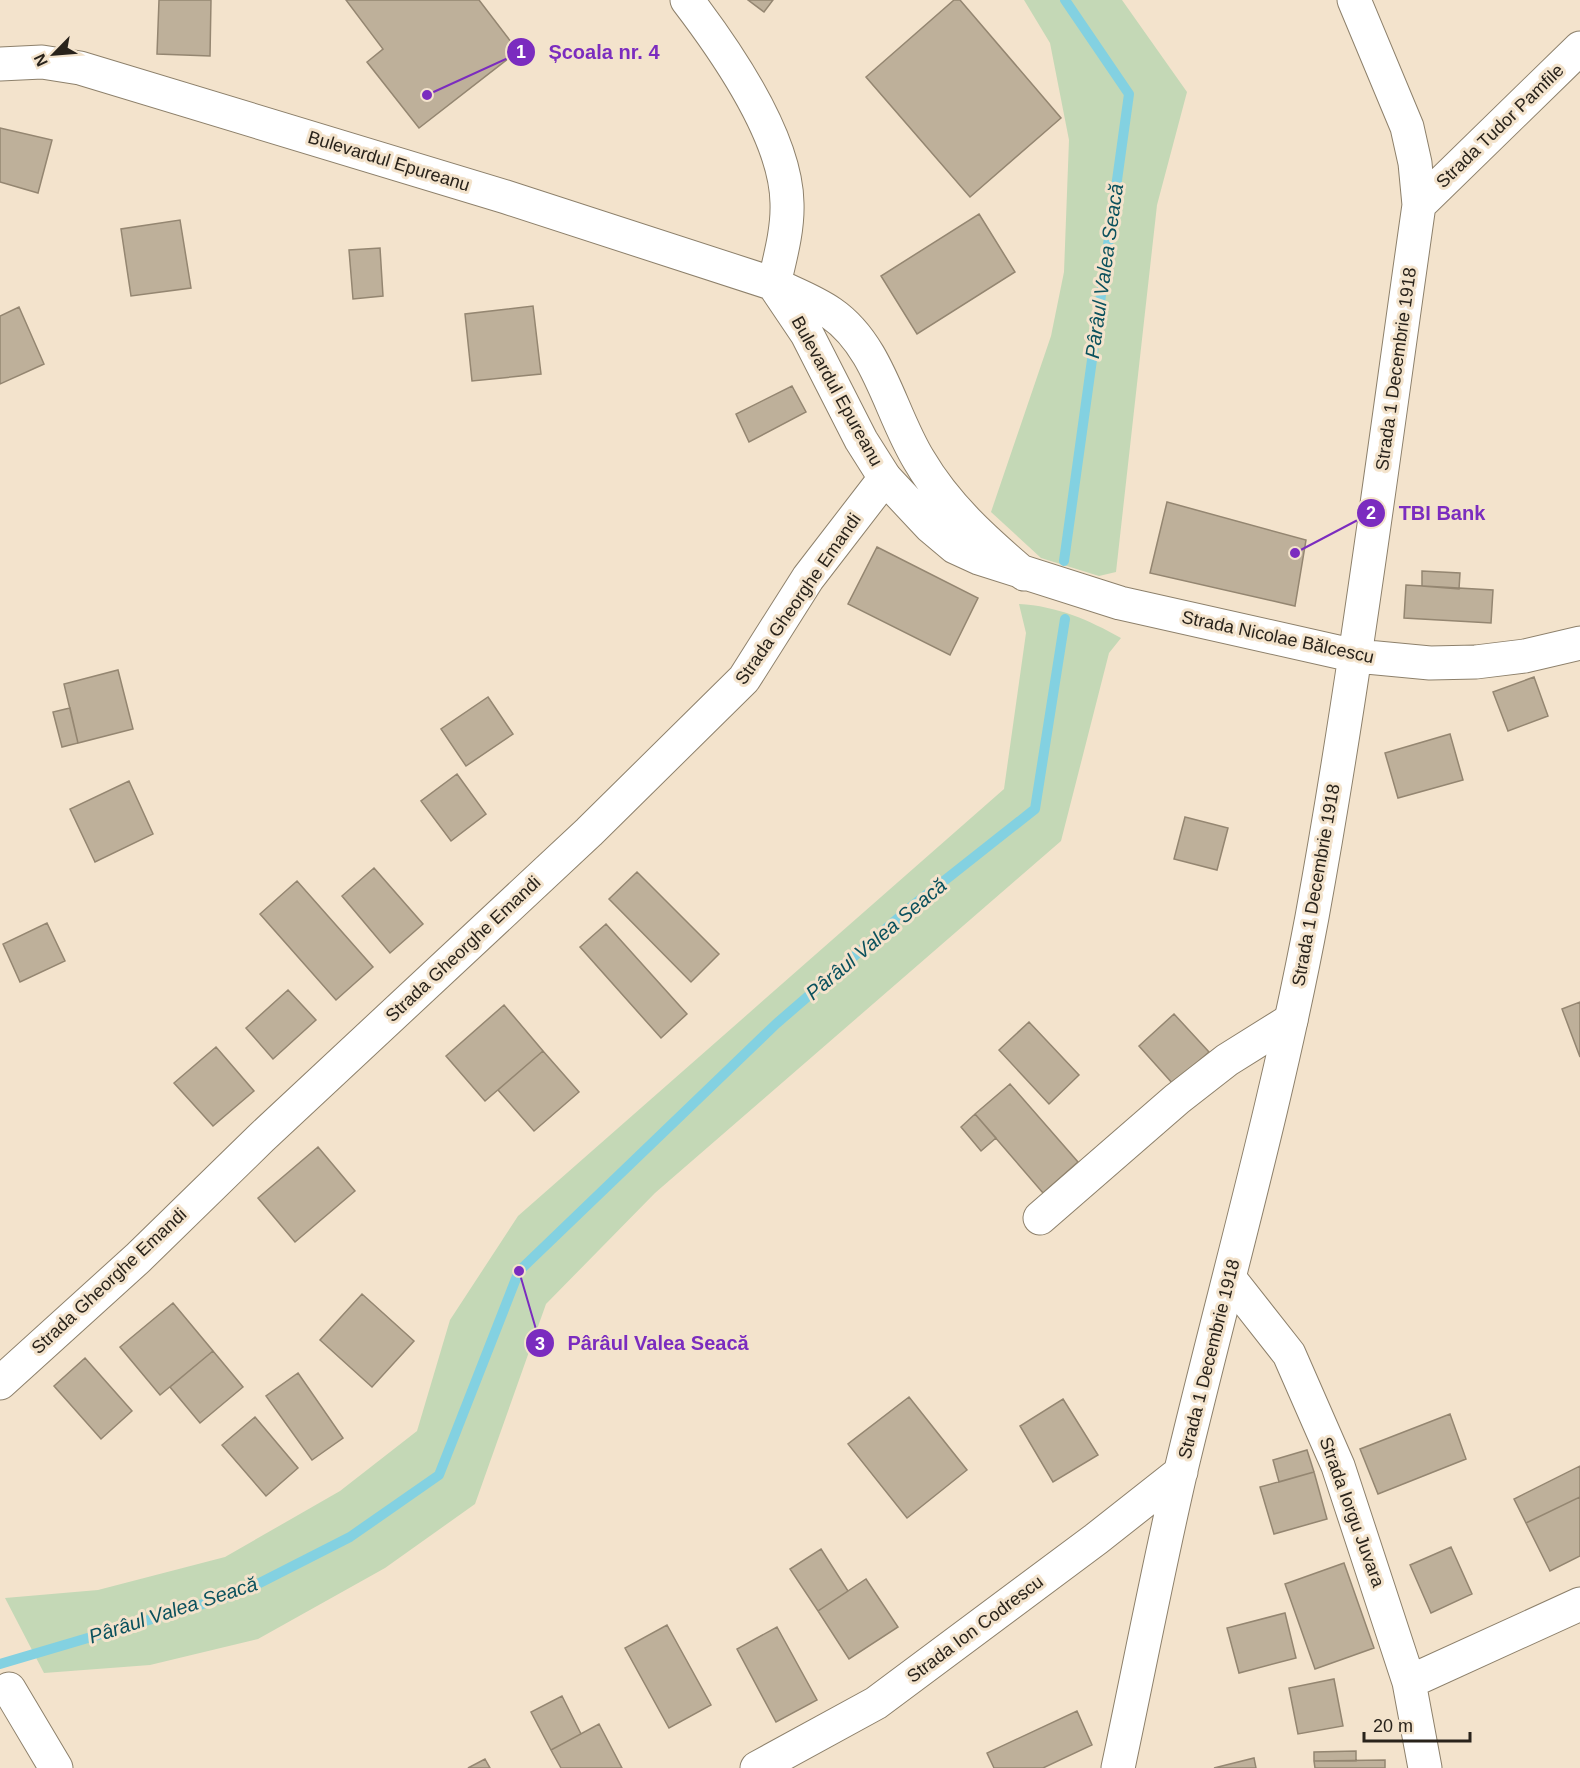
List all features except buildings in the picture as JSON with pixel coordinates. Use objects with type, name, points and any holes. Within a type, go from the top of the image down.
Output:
[{"type":"main road","points":[[687,0],[746,86],[782,163],[787,203],[782,251],[774,284]]},
{"type":"main road","name":"Strada 1 Decembrie 1918","points":[[1118,1768],[1181,1472],[1230,1279],[1291,1020],[1312,918],[1356,656],[1419,204],[1415,163],[1407,127],[1354,0]]},
{"type":"main road","name":"Strada Tudor Pamfile","points":[[1419,204],[1580,48]]},
{"type":"main road","name":"Bulevardul Epureanu","points":[[0,64],[42,62],[80,68],[494,194],[774,284],[831,313],[852,334],[870,358],[919,460],[941,492],[963,519],[1024,574]]},
{"type":"main road","name":"Bulevardul Epureanu","points":[[774,284],[807,334],[861,440],[885,478],[930,526],[955,547],[1024,574]]},
{"type":"main road","name":"Strada Gheorghe Emandi","points":[[5,1364],[138,1258],[287,1113],[589,832],[744,679],[808,578],[885,478]]},
{"type":"main road","name":"Strada Nicolae Bălcescu","points":[[1024,574],[1120,603],[1356,656],[1430,663],[1476,662],[1525,656],[1580,643]]},
{"type":"main road","points":[[1041,1218],[1177,1099],[1227,1060],[1291,1020]]},
{"type":"main road","name":"Strada Iorgu Juvara","points":[[1230,1279],[1289,1354],[1338,1466],[1409,1682],[1425,1768]]},
{"type":"main road","name":"Strada Ion Codrescu","points":[[757,1768],[876,1703],[1096,1539],[1181,1472]]},
{"type":"main road","points":[[1409,1682],[1580,1604]]},
{"type":"main road","points":[[9,1689],[56,1768]]},
{"type":"green space","points":[[1024,0],[1122,0],[1187,92],[1157,205],[1116,572],[1099,576],[1041,558],[991,512],[1051,336],[1064,272],[1069,140],[1050,43]]},
{"type":"green space","points":[[1019,604],[1033,605],[1072,615],[1121,638],[1109,653],[1061,841],[655,1193],[546,1304],[475,1504],[385,1568],[258,1639],[150,1665],[44,1673],[5,1598],[98,1590],[225,1557],[340,1491],[417,1431],[450,1320],[518,1216],[1004,789],[1026,633]]},
{"type":"waterway","name":"Pârâul Valea Seacă","points":[[1064,561],[1129,94],[1065,0]]},
{"type":"waterway","name":"Pârâul Valea Seacă","points":[[0,1664],[240,1593],[350,1537],[439,1475],[519,1271],[776,1024],[911,907],[1035,809],[1065,619]]},
{"type":"place","name":"Școala nr. 4","points":[[427,95]]},
{"type":"place","name":"TBI Bank","points":[[1295,553]]},
{"type":"place","name":"Pârâul Valea Seacă","points":[[519,1271]]}]
